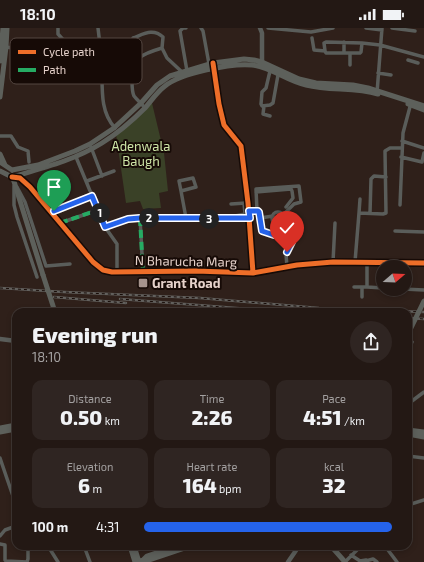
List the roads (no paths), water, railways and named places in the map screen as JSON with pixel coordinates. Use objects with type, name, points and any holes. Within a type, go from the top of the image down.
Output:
[{"type":"main road","points":[[0,97],[1,63],[4,47],[3,34],[7,28]]},
{"type":"main road","points":[[260,64],[270,71],[295,83],[353,87],[377,92],[424,110]]},
{"type":"main road","points":[[108,136],[114,128],[141,103],[156,85],[170,76],[184,71],[212,66],[260,64],[308,84]]},
{"type":"main road","points":[[0,171],[12,177],[76,156],[108,136],[118,132],[145,108],[165,86],[174,80],[212,66]]},
{"type":"main road","points":[[411,104],[424,106]]},
{"type":"main road","points":[[0,154],[2,164],[12,170],[38,165],[91,146]]},
{"type":"main road","points":[[12,170],[12,177],[54,308]]},
{"type":"main road","points":[[412,326],[424,301]]},
{"type":"main road","points":[[0,428],[12,426]]},
{"type":"main road","points":[[0,432],[12,430]]},
{"type":"main road","points":[[412,433],[424,432]]},
{"type":"main road","points":[[412,434],[424,437]]},
{"type":"main road","points":[[132,550],[138,561]]},
{"type":"main road","points":[[135,550],[138,561]]},
{"type":"main road","points":[[138,561],[147,556],[169,550]]},
{"type":"main road","points":[[336,550],[347,560]]},
{"type":"main road","points":[[339,550],[347,560]]},
{"type":"street","points":[[58,28],[58,34],[62,38]]},
{"type":"street","points":[[98,28],[99,38]]},
{"type":"street","points":[[184,71],[180,31],[183,28],[186,28]]},
{"type":"street","points":[[201,28],[212,66],[224,125],[241,146],[247,194],[245,214]]},
{"type":"street","points":[[268,28],[292,29],[311,32],[333,28]]},
{"type":"street","points":[[366,28],[382,29],[377,92]]},
{"type":"street","points":[[392,28],[415,31]]},
{"type":"street","points":[[260,29],[260,64]]},
{"type":"street","points":[[133,38],[155,31],[163,37],[162,48],[167,58],[184,71]]},
{"type":"street","points":[[312,38],[314,50],[324,51],[326,53],[361,53],[362,43]]},
{"type":"street","points":[[324,51],[325,42],[362,43],[380,45],[424,57]]},
{"type":"street","points":[[344,42],[344,53]]},
{"type":"street","points":[[4,47],[10,48]]},
{"type":"street","points":[[142,56],[162,48]]},
{"type":"street","points":[[350,53],[350,65]]},
{"type":"street","points":[[413,62],[415,54]]},
{"type":"street","points":[[408,60],[418,63]]},
{"type":"street","points":[[270,71],[266,88],[262,92],[261,104],[264,106],[263,114],[270,116]]},
{"type":"street","points":[[378,73],[390,75]]},
{"type":"street","points":[[264,106],[273,103],[278,75]]},
{"type":"street","points":[[103,84],[105,110],[109,122],[118,132]]},
{"type":"street","points":[[133,84],[134,97],[145,108]]},
{"type":"street","points":[[400,205],[402,141],[405,121],[411,104]]},
{"type":"street","points":[[0,136],[11,136],[18,147],[28,151],[29,162]]},
{"type":"street","points":[[402,141],[424,148]]},
{"type":"street","points":[[91,146],[102,176]]},
{"type":"street","points":[[359,212],[386,213],[386,151],[390,148],[402,148]]},
{"type":"street","points":[[401,157],[422,162],[424,153]]},
{"type":"street","points":[[76,156],[105,227],[117,244],[117,271]]},
{"type":"street","points":[[86,181],[114,171]]},
{"type":"street","points":[[370,213],[371,179],[374,176],[386,176]]},
{"type":"street","name":"N Bharucha Marg","points":[[12,177],[20,178],[30,187],[93,262],[102,270],[253,273],[297,265],[333,262],[422,263]]},
{"type":"street","points":[[181,191],[196,187],[194,178],[179,181],[186,218]]},
{"type":"street","points":[[14,183],[19,189],[25,202],[46,266],[70,264]]},
{"type":"street","points":[[14,183],[14,205],[37,277]]},
{"type":"street","points":[[273,216],[274,222],[278,224],[282,222],[284,216],[294,204],[301,202],[299,186],[257,189],[256,193],[262,231],[274,235],[280,234],[292,242]]},
{"type":"street","points":[[247,194],[291,189],[293,198],[286,207]]},
{"type":"street","points":[[51,212],[92,196]]},
{"type":"street","points":[[355,262],[360,199]]},
{"type":"street","points":[[231,204],[246,203]]},
{"type":"street","points":[[246,203],[250,218],[253,273]]},
{"type":"street","points":[[60,223],[98,210]]},
{"type":"street","points":[[249,211],[258,211]]},
{"type":"street","points":[[260,218],[273,216],[278,212],[298,226],[286,254],[287,267]]},
{"type":"street","points":[[234,218],[234,216],[245,214],[250,218]]},
{"type":"street","points":[[140,218],[143,272]]},
{"type":"street","points":[[105,227],[128,219],[140,218],[250,218]]},
{"type":"street","points":[[333,262],[335,223]]},
{"type":"street","points":[[395,231],[424,231]]},
{"type":"street","points":[[362,297],[368,262]]},
{"type":"street","points":[[354,287],[376,288]]},
{"type":"street","points":[[412,289],[424,290]]},
{"type":"street","points":[[0,339],[12,340]]},
{"type":"street","points":[[412,401],[424,392]]},
{"type":"street","points":[[412,456],[424,458]]},
{"type":"street","points":[[0,458],[12,493]]},
{"type":"street","points":[[412,504],[424,500]]},
{"type":"street","points":[[0,536],[5,530],[12,527]]},
{"type":"street","points":[[0,544],[5,545],[6,561],[27,562],[28,550]]},
{"type":"street","points":[[50,550],[58,562]]},
{"type":"street","points":[[86,550],[90,562]]},
{"type":"street","points":[[288,562],[296,550]]},
{"type":"street","points":[[347,560],[356,550]]},
{"type":"street","points":[[388,550],[397,562]]},
{"type":"street","points":[[347,560],[366,561],[373,559],[377,562]]},
{"type":"railway","points":[[0,288],[200,298],[319,308]]},
{"type":"railway","points":[[54,297],[126,303]]},
{"type":"railway","points":[[120,299],[235,308]]},
{"type":"railway","points":[[412,312],[424,312]]},
{"type":"railway","points":[[412,318],[424,319]]},
{"type":"place","name":"Grant Road","points":[[143,283]]},
{"type":"park label","name":"Adenwala Baugh","points":[[141,154]]}]
